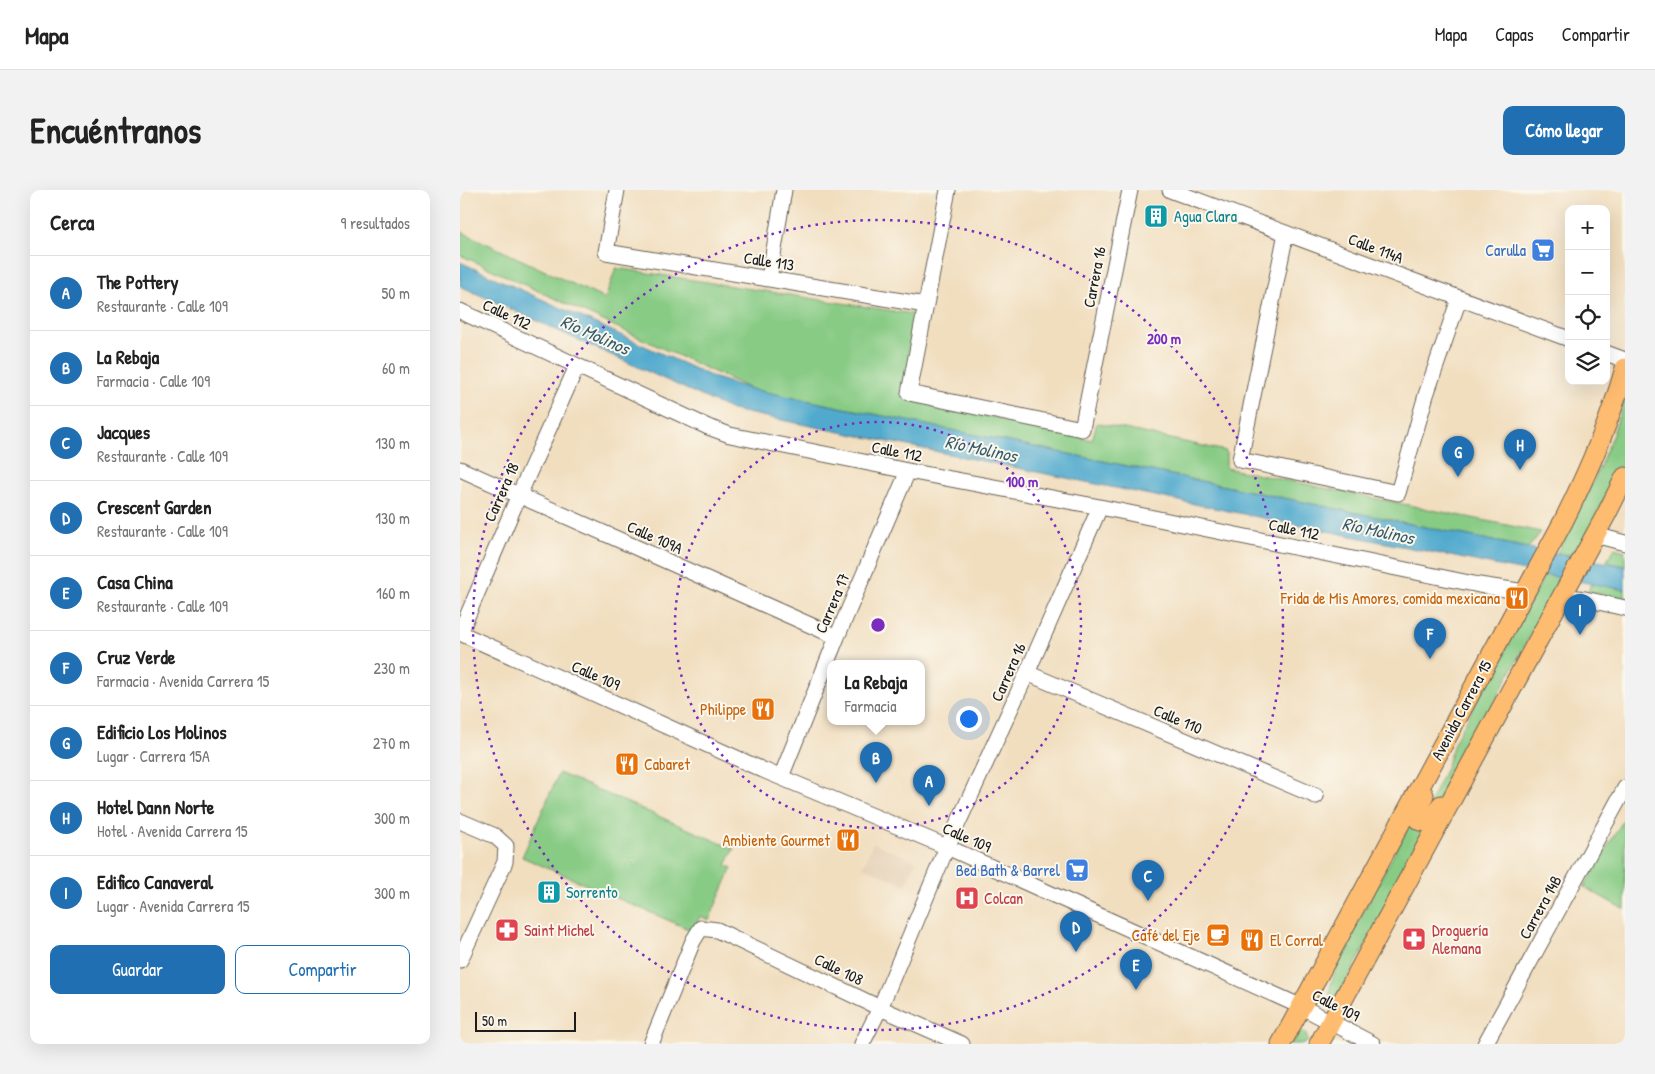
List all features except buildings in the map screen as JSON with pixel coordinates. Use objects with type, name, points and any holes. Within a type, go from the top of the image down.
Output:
[{"type":"main road","name":"Avenida Carrera 15","points":[[1282,1044],[1581,486],[1605,430],[1625,368]]},
{"type":"main road","points":[[1319,1044],[1625,477]]},
{"type":"main road","points":[[1444,743],[1440,764],[1417,811],[1418,817],[1423,821],[1428,822],[1434,819],[1455,780],[1474,759]]},
{"type":"street","name":"Calle 113","points":[[617,190],[606,252],[926,305]]},
{"type":"street","points":[[769,279],[784,190]]},
{"type":"street","points":[[926,305],[948,190]]},
{"type":"street","name":"Carrera 16","points":[[926,305],[909,393],[1082,429],[1130,190]]},
{"type":"street","name":"Calle 114A","points":[[1170,190],[1565,338]]},
{"type":"street","points":[[1286,233],[1240,460],[1398,493],[1426,395],[1459,299]]},
{"type":"street","name":"Calle 112","points":[[460,311],[708,427],[730,435],[908,472],[1100,507],[1479,585],[1530,584]]},
{"type":"street","points":[[1610,354],[1625,360]]},
{"type":"street","name":"Carrera 18","points":[[460,633],[518,495],[576,366]]},
{"type":"street","name":"Calle 109A","points":[[460,469],[837,637]]},
{"type":"street","name":"Carrera 17","points":[[828,660],[908,472]]},
{"type":"street","name":"Carrera 16","points":[[862,1044],[880,1008],[947,847],[1027,673],[1100,507]]},
{"type":"street","points":[[1593,539],[1625,543]]},
{"type":"street","points":[[1565,590],[1585,599],[1625,608]]},
{"type":"street","name":"Calle 109","points":[[460,633],[781,777],[947,847],[1302,1007],[1373,1044]]},
{"type":"street","name":"Carrera 17","points":[[781,777],[827,662]]},
{"type":"street","name":"Calle 110","points":[[1027,673],[1316,796]]},
{"type":"street","name":"Carrera 14B","points":[[1486,1044],[1625,788]]},
{"type":"street","points":[[460,821],[495,836],[506,846],[505,862],[460,960]]},
{"type":"street","name":"Calle 108","points":[[651,1044],[693,941],[701,928],[717,930],[880,1008],[962,1044]]},
{"type":"shaded area","points":[[873,843],[916,861],[906,885],[863,867]]},
{"type":"green space","points":[[460,231],[605,299],[616,268],[919,315],[909,398],[1092,440],[1097,423],[1226,451],[1226,468],[1541,532],[1528,548],[751,389],[460,255]]},
{"type":"green space","points":[[1625,397],[1625,457],[1576,556],[1557,553],[1595,478],[1613,434]]},
{"type":"green space","points":[[1615,548],[1625,551],[1625,566],[1606,562]]},
{"type":"green space","points":[[1545,575],[1562,577],[1463,760],[1453,771],[1434,807],[1428,806],[1446,768],[1454,743]]},
{"type":"green space","points":[[1592,583],[1625,590],[1625,599],[1588,591]]},
{"type":"green space","points":[[559,773],[734,849],[726,865],[732,868],[709,920],[700,916],[693,931],[522,857]]},
{"type":"green space","points":[[1625,817],[1625,910],[1584,887]]},
{"type":"green space","points":[[1412,821],[1429,830],[1340,993],[1334,996],[1330,995],[1331,984],[1338,964]]},
{"type":"green space","points":[[1296,1032],[1306,1034],[1308,1040],[1305,1044],[1290,1044]]},
{"type":"water","name":"Río Molinos","points":[[460,262],[715,378],[751,389],[1528,548],[1625,566],[1625,590],[732,410],[460,286]]},
{"type":"place","name":"Agua Clara","points":[[1156,216]]},
{"type":"place","name":"Carulla","points":[[1543,250]]},
{"type":"place","name":"Hotel Dann Norte","points":[[1520,470]]},
{"type":"place","name":"Edificio Los Molinos","points":[[1458,477]]},
{"type":"place","name":"Frida de Mis Amores, comida mexicana","points":[[1517,598]]},
{"type":"place","name":"Edifico Canaveral","points":[[1580,635]]},
{"type":"place","name":"Cruz Verde","points":[[1430,659]]},
{"type":"place","name":"Philippe","points":[[763,709]]},
{"type":"place","name":"Cabaret","points":[[627,764]]},
{"type":"place","name":"La Rebaja","points":[[876,783]]},
{"type":"place","name":"The Pottery","points":[[929,806]]},
{"type":"place","name":"Ambiente Gourmet","points":[[848,840]]},
{"type":"place","name":"Bed Bath & Barrel","points":[[1077,870]]},
{"type":"place","name":"Sorrento","points":[[549,892]]},
{"type":"place","name":"Colcan","points":[[967,898]]},
{"type":"place","name":"Jacques","points":[[1148,901]]},
{"type":"place","name":"Saint Michel","points":[[507,930]]},
{"type":"place","name":"Café del Eje","points":[[1218,935]]},
{"type":"place","name":"Droguería Alemana","points":[[1414,939]]},
{"type":"place","name":"El Corral","points":[[1252,940]]},
{"type":"place","name":"Crescent Garden","points":[[1076,952]]},
{"type":"place","name":"Casa China","points":[[1136,990]]}]
